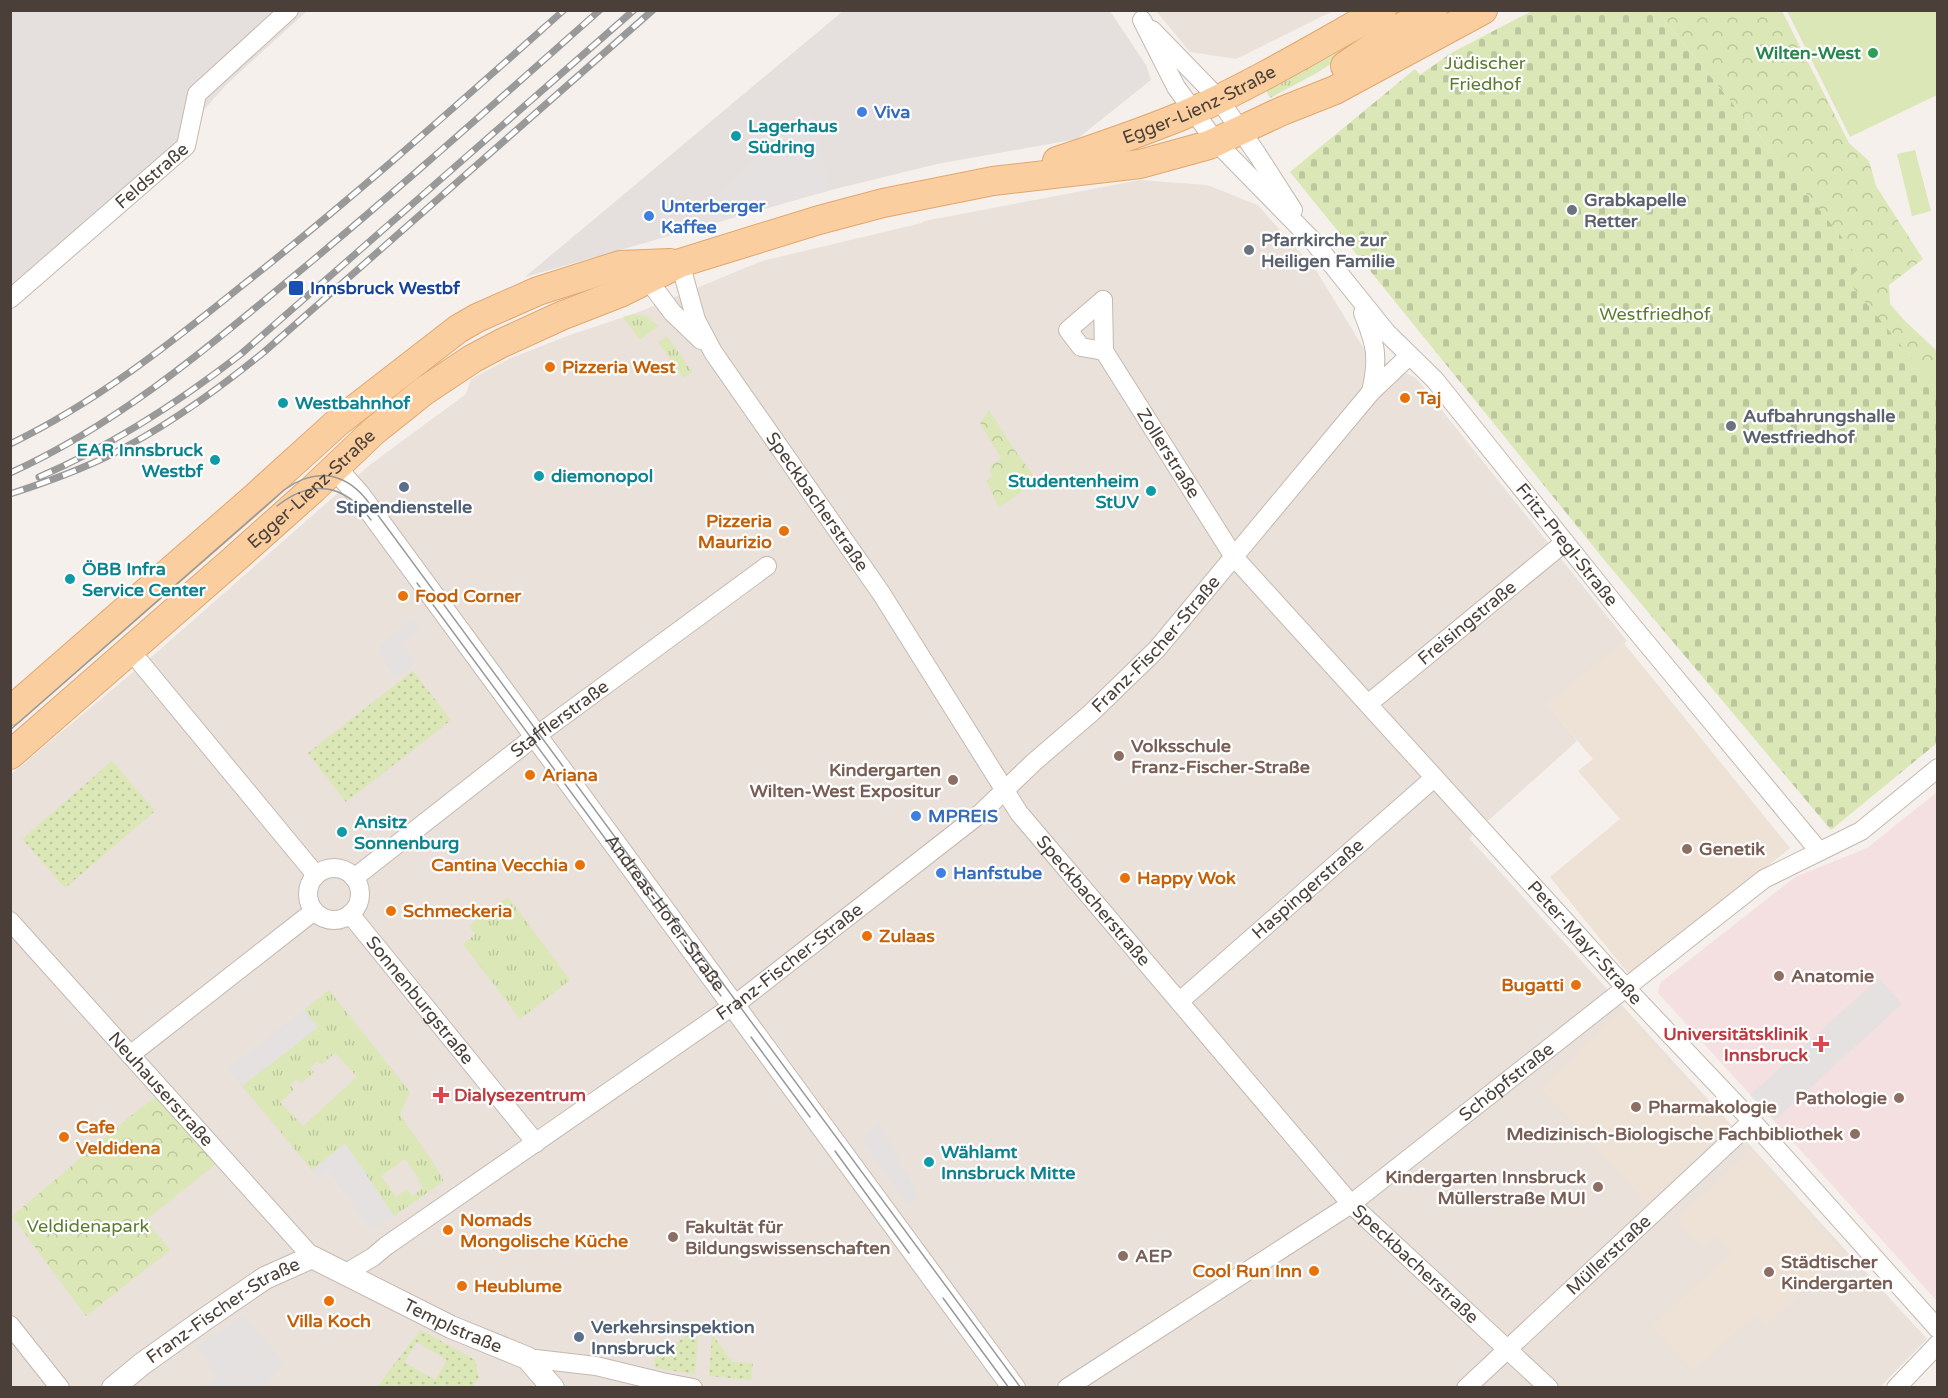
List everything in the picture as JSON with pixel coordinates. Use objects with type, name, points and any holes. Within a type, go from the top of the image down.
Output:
[{"type":"main road","name":"Egger-Lienz-Straße","points":[[1006,178],[1106,145],[1192,111],[1382,10]]},
{"type":"main road","name":"Egger-Lienz-Straße","points":[[1282,111],[1402,27],[1433,10]]},
{"type":"main road","name":"Egger-Lienz-Straße","points":[[10,755],[230,563],[374,431],[424,391],[472,359],[502,343],[561,316],[620,293],[680,263],[850,212],[1006,178],[1140,164],[1167,158],[1229,136],[1282,111],[1335,90],[1483,10]]},
{"type":"main road","name":"Egger-Lienz-Straße","points":[[10,711],[253,500],[338,422],[458,329],[538,291],[620,266],[680,263]]},
{"type":"main road","points":[[502,343],[516,324],[506,305]]},
{"type":"main road","points":[[310,447],[335,468]]},
{"type":"street","name":"Feldstraße","points":[[10,299],[186,146],[197,94],[289,10]]},
{"type":"street","name":"Fritz-Pregl-Straße","points":[[1138,15],[1218,98],[1229,136],[1312,241]]},
{"type":"street","name":"Fritz-Pregl-Straße","points":[[1138,15],[1169,76],[1192,111],[1229,136],[1387,333],[1435,380],[1819,851]]},
{"type":"street","name":"Speckbacherstraße","points":[[680,263],[696,320],[713,352],[881,593],[1019,813],[1351,1204],[1549,1388]]},
{"type":"street","name":"Speckbacherstraße","points":[[648,280],[672,312],[713,352]]},
{"type":"street","points":[[1357,296],[1375,346],[1376,367],[1371,392]]},
{"type":"street","name":"Zollerstraße","points":[[1104,351],[1234,557]]},
{"type":"street","name":"Franz-Fischer-Straße","points":[[113,1388],[205,1318],[265,1278],[312,1257],[346,1273],[373,1257],[733,1005],[981,813],[1150,656],[1371,392],[1409,356]]},
{"type":"street","name":"Andreas-Hofer-Straße","points":[[335,468],[355,489],[1014,1388]]},
{"type":"street","name":"Freisingstraße","points":[[1368,704],[1565,542]]},
{"type":"street","name":"Peter-Mayr-Straße","points":[[1234,557],[1625,987],[1752,1121],[1938,1329]]},
{"type":"street","name":"Stafflerstraße","points":[[354,878],[535,737],[767,566]]},
{"type":"street","points":[[130,650],[316,875]]},
{"type":"street","name":"Schöpfstraße","points":[[1067,1388],[1351,1204],[1764,879],[1861,831],[1938,768]]},
{"type":"street","name":"Haspingerstraße","points":[[1180,1001],[1434,778]]},
{"type":"street","points":[[340,868],[354,878],[360,893],[355,908],[350,914],[343,918],[327,919],[314,910],[308,896],[311,881],[316,875],[323,870],[340,868]]},
{"type":"street","points":[[130,1055],[314,910]]},
{"type":"street","name":"Sonnenburgstraße","points":[[350,914],[536,1143]]},
{"type":"street","name":"Neuhauserstraße","points":[[10,921],[312,1257]]},
{"type":"street","name":"Müllerstraße","points":[[1466,1388],[1752,1121]]},
{"type":"street","name":"Templstraße","points":[[346,1273],[392,1299],[451,1327],[528,1358],[553,1388]]},
{"type":"street","points":[[10,1325],[60,1388]]},
{"type":"street","points":[[1896,1388],[1938,1344]]},
{"type":"street","points":[[528,1358],[596,1366],[693,1388]]},
{"type":"shaded area","points":[[11,11],[307,11],[228,83],[191,124],[189,135],[11,299]]},
{"type":"shaded area","points":[[843,11],[1110,11],[1146,65],[1151,80],[1077,139],[937,164],[831,190],[525,277]]},
{"type":"shaded area","points":[[1156,11],[1333,11],[1236,59],[1190,52]]},
{"type":"shaded area","points":[[808,114],[814,121],[831,190],[711,224],[705,204]]},
{"type":"shaded area","points":[[1140,180],[1207,185],[1258,205],[1317,272],[1366,352],[1416,378],[1627,641],[1547,704],[1577,741],[1469,838],[1927,1339],[1879,1388],[11,1387],[10,775],[156,653],[371,464],[466,394],[471,379],[511,358],[636,313],[762,261],[924,221]]},
{"type":"shaded area","points":[[412,618],[419,628],[402,642],[415,663],[395,678],[377,649]]},
{"type":"shaded area","points":[[1623,642],[1790,848],[1631,977],[1550,877],[1620,819],[1578,771],[1593,759],[1546,704]]},
{"type":"shaded area","name":"Universitätsklinik Innsbruck","points":[[1937,792],[1937,1301],[1658,993],[1660,983],[1795,877],[1867,848]]},
{"type":"shaded area","points":[[1879,978],[1902,1004],[1775,1120],[1750,1095]]},
{"type":"shaded area","name":"Pharmakologie","points":[[1624,1009],[1703,1099],[1706,1097],[1731,1125],[1647,1203],[1541,1088]]},
{"type":"shaded area","points":[[304,1010],[318,1027],[242,1086],[228,1068]]},
{"type":"shaded area","points":[[880,1123],[918,1197],[908,1204],[864,1144],[865,1133]]},
{"type":"shaded area","points":[[345,1143],[394,1216],[371,1230],[328,1170],[318,1178],[312,1170]]},
{"type":"shaded area","name":"Städtischer Kindergarten","points":[[1751,1149],[1844,1254],[1766,1325],[1756,1314],[1692,1370],[1652,1326],[1732,1253],[1716,1235],[1702,1247],[1677,1220]]},
{"type":"shaded area","points":[[243,1315],[284,1363],[265,1387],[205,1387],[218,1378],[197,1347]]},
{"type":"green space","points":[[1399,11],[1415,11],[1315,74],[1270,98],[1266,90],[1333,55]]},
{"type":"green space","name":"Westfriedhof","points":[[1532,11],[1657,11],[1865,265],[1848,279],[1937,389],[1937,743],[1831,830],[1606,562],[1290,172],[1415,69],[1420,75],[1451,53]]},
{"type":"green space","points":[[1657,11],[1782,11],[1849,143],[1869,161],[1876,186],[1923,259],[1889,285],[1890,304],[1937,351],[1937,389],[1847,280],[1864,264]]},
{"type":"green space","name":"Wilten-West","points":[[1787,11],[1937,11],[1937,95],[1850,137]]},
{"type":"green space","points":[[1915,150],[1931,211],[1912,216],[1897,154]]},
{"type":"green space","points":[[635,314],[646,316],[658,326],[640,340],[623,317]]},
{"type":"green space","points":[[667,336],[692,372],[684,378],[658,342]]},
{"type":"green space","points":[[989,410],[1037,480],[999,508],[987,481],[992,475],[989,467],[1001,458],[980,423]]},
{"type":"green space","points":[[413,671],[451,720],[346,802],[308,753]]},
{"type":"green space","points":[[112,761],[155,811],[65,888],[22,839]]},
{"type":"green space","points":[[508,897],[570,980],[520,1019],[463,944],[475,934],[469,926]]},
{"type":"green space","points":[[329,990],[410,1092],[400,1115],[444,1181],[394,1216],[345,1144],[312,1170],[242,1086],[317,1028],[304,1010]],"holes":[[[335,1053],[357,1077],[303,1126],[280,1102],[294,1090],[290,1085],[297,1079],[302,1083],[314,1072],[310,1068],[317,1061],[321,1065]],[[405,1159],[423,1188],[412,1196],[407,1189],[396,1197],[381,1176]]]},
{"type":"green space","name":"Veldidenapark","points":[[164,1092],[223,1158],[146,1220],[170,1250],[86,1316],[12,1216],[139,1109]]},
{"type":"green space","points":[[421,1330],[475,1360],[479,1378],[472,1387],[378,1387]],"holes":[[[417,1342],[447,1360],[435,1380],[404,1362]]]},
{"type":"green space","points":[[693,1331],[698,1338],[695,1374],[655,1368],[654,1359]]},
{"type":"green space","points":[[712,1334],[732,1362],[753,1363],[751,1380],[709,1376]]},
{"type":"tram line","points":[[10,730],[284,490],[306,478],[316,476],[327,476],[347,482],[366,499],[1021,1388]]},
{"type":"tram line","points":[[277,506],[303,491],[327,489],[339,492],[350,499],[371,520]]},
{"type":"tram line","points":[[417,583],[657,909]]},
{"type":"tram line","points":[[680,941],[721,996]]},
{"type":"tram line","points":[[751,1037],[810,1117]]},
{"type":"tram line","points":[[835,1151],[909,1253]]},
{"type":"tram line","points":[[943,1298],[1009,1388]]},
{"type":"railway","points":[[10,444],[101,392],[185,331],[363,186],[564,10]]},
{"type":"railway","points":[[10,473],[84,434],[186,364],[363,218],[600,10]]},
{"type":"railway","points":[[39,477],[66,465],[144,422],[241,354],[634,10]]},
{"type":"railway","points":[[10,494],[98,461],[170,421],[227,381],[264,352],[653,10]]},
{"type":"place","name":"Wilten-West","points":[[1873,53]]},
{"type":"place","name":"Viva","points":[[862,112]]},
{"type":"place","name":"Lagerhaus Südring","points":[[736,136]]},
{"type":"place","name":"Grabkapelle Retter","points":[[1572,210]]},
{"type":"place","name":"Unterberger Kaffee","points":[[649,216]]},
{"type":"place","name":"Pfarrkirche zur Heiligen Familie","points":[[1249,250]]},
{"type":"place","name":"Innsbruck Westbf","points":[[296,288]]},
{"type":"place","name":"Pizzeria West","points":[[550,367]]},
{"type":"place","name":"Taj","points":[[1405,398]]},
{"type":"place","name":"Westbahnhof","points":[[283,403]]},
{"type":"place","name":"Aufbahrungshalle Westfriedhof","points":[[1731,426]]},
{"type":"place","name":"EAR Innsbruck Westbf","points":[[215,460]]},
{"type":"place","name":"diemonopol","points":[[539,476]]},
{"type":"place","name":"Stipendienstelle","points":[[404,487]]},
{"type":"place","name":"Studentenheim StUV","points":[[1151,491]]},
{"type":"place","name":"Pizzeria Maurizio","points":[[784,531]]},
{"type":"place","name":"ÖBB Infra Service Center","points":[[70,579]]},
{"type":"place","name":"Food Corner","points":[[403,596]]},
{"type":"place","name":"Volksschule Franz-Fischer-Straße","points":[[1119,756]]},
{"type":"place","name":"Ariana","points":[[530,775]]},
{"type":"place","name":"Kindergarten Wilten-West Expositur","points":[[953,780]]},
{"type":"place","name":"MPREIS","points":[[916,816]]},
{"type":"place","name":"Ansitz Sonnenburg","points":[[342,832]]},
{"type":"place","name":"Genetik","points":[[1687,849]]},
{"type":"place","name":"Cantina Vecchia","points":[[580,865]]},
{"type":"place","name":"Hanfstube","points":[[941,873]]},
{"type":"place","name":"Happy Wok","points":[[1125,878]]},
{"type":"place","name":"Schmeckeria","points":[[391,911]]},
{"type":"place","name":"Zulaas","points":[[867,936]]},
{"type":"place","name":"Anatomie","points":[[1779,976]]},
{"type":"place","name":"Bugatti","points":[[1576,985]]},
{"type":"place","name":"Universitätsklinik Innsbruck","points":[[1821,1044]]},
{"type":"place","name":"Dialysezentrum","points":[[441,1095]]},
{"type":"place","name":"Pathologie","points":[[1899,1098]]},
{"type":"place","name":"Pharmakologie","points":[[1636,1107]]},
{"type":"place","name":"Medizinisch-Biologische Fachbibliothek","points":[[1855,1134]]},
{"type":"place","name":"Cafe Veldidena","points":[[64,1137]]},
{"type":"place","name":"Wählamt Innsbruck Mitte","points":[[929,1162]]},
{"type":"place","name":"Kindergarten Innsbruck Müllerstraße MUI","points":[[1598,1187]]},
{"type":"place","name":"Nomads Mongolische Küche","points":[[448,1230]]},
{"type":"place","name":"Fakultät für Bildungswissenschaften","points":[[673,1237]]},
{"type":"place","name":"AEP","points":[[1123,1256]]},
{"type":"place","name":"Cool Run Inn","points":[[1314,1271]]},
{"type":"place","name":"Städtischer Kindergarten","points":[[1769,1272]]},
{"type":"place","name":"Heublume","points":[[462,1286]]},
{"type":"place","name":"Villa Koch","points":[[329,1301]]},
{"type":"place","name":"Verkehrsinspektion Innsbruck","points":[[579,1337]]},
{"type":"park label","name":"Jüdischer Friedhof","points":[[1485,73]]}]
